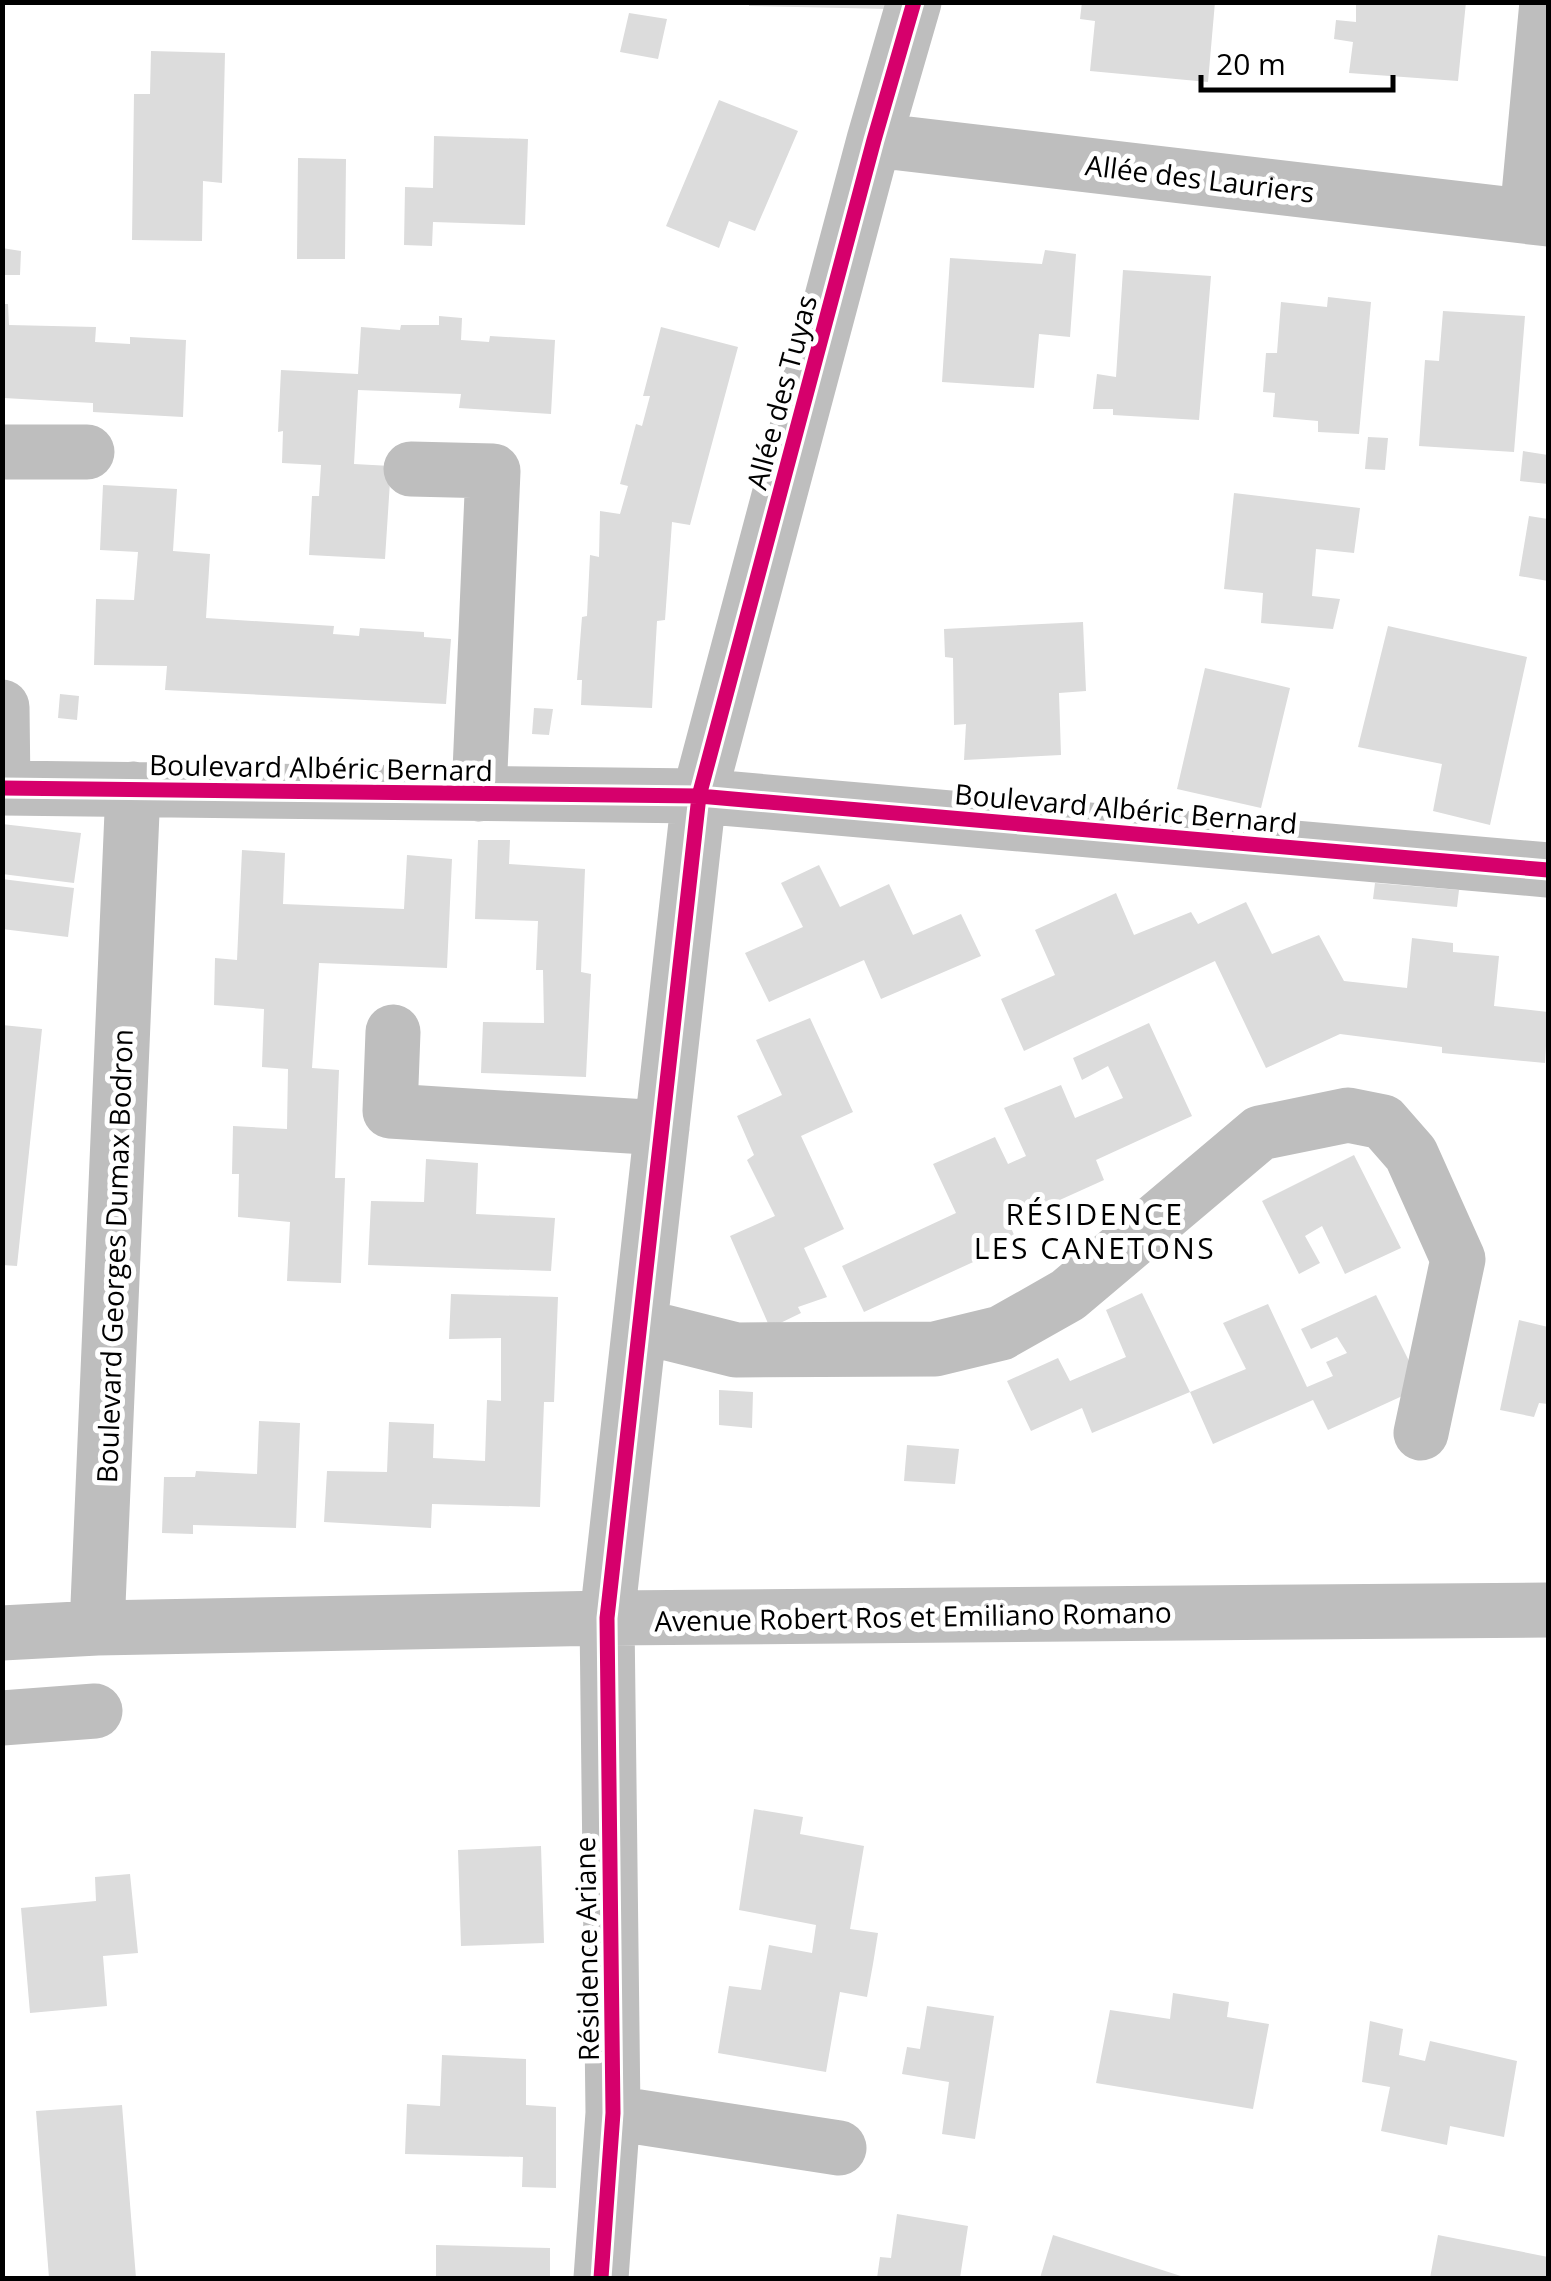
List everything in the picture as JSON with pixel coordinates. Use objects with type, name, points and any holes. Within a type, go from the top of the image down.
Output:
[{"type":"street","name":"Allée des Tuyas","points":[[700,796],[914,2]]},
{"type":"street","name":"Allée des Lauriers","points":[[874,140],[1538,218],[1547,2]]},
{"type":"street","points":[[2,452],[87,452]]},
{"type":"street","points":[[411,470],[493,471],[479,794]]},
{"type":"street","points":[[2,707],[3,788]]},
{"type":"street","name":"Boulevard Albéric Bernard","points":[[3,788],[700,796],[1548,870]]},
{"type":"street","name":"Boulevard Georges Dumax Bodron","points":[[97,1628],[133,789]]},
{"type":"street","points":[[608,1618],[700,796]]},
{"type":"street","points":[[393,1032],[390,1111],[662,1128]]},
{"type":"street","points":[[640,1326],[736,1350],[935,1349],[1002,1333],[1068,1296],[1260,1133],[1348,1115],[1383,1122],[1411,1154],[1458,1259],[1421,1434]]},
{"type":"street","name":"Avenue Robert Ros et Emiliano Romano","points":[[97,1628],[608,1618],[1548,1610]]},
{"type":"street","name":"Résidence Ariane","points":[[601,2278],[613,2112],[608,1618]]},
{"type":"street","points":[[2,1633],[97,1628]]},
{"type":"street","points":[[2,1718],[94,1711]]},
{"type":"street","points":[[613,2112],[839,2148]]},
{"type":"building","points":[[749,2],[891,2],[889,9],[749,6]]},
{"type":"building","points":[[1082,2],[1215,2],[1208,82],[1090,71],[1095,21],[1080,19]]},
{"type":"building","points":[[1356,2],[1466,2],[1458,81],[1349,73],[1353,42],[1334,39],[1336,20],[1356,22]]},
{"type":"building","points":[[629,13],[667,19],[658,59],[620,52]]},
{"type":"building","points":[[151,51],[225,53],[222,183],[203,181],[202,241],[132,240],[134,94],[150,94]]},
{"type":"building","points":[[719,100],[798,131],[755,231],[729,221],[719,248],[666,226]]},
{"type":"building","points":[[434,136],[528,139],[525,225],[433,222],[432,246],[404,245],[405,187],[433,188]]},
{"type":"building","points":[[298,158],[346,159],[345,259],[297,259]]},
{"type":"building","points":[[2,248],[21,251],[20,275],[2,275]]},
{"type":"building","points":[[1045,250],[1076,254],[1070,337],[1039,334],[1034,388],[942,382],[950,258],[1042,264]]},
{"type":"building","points":[[1123,270],[1211,276],[1199,420],[1113,415],[1113,409],[1093,409],[1097,374],[1116,377]]},
{"type":"building","points":[[1328,297],[1371,302],[1359,434],[1318,432],[1318,421],[1273,417],[1275,393],[1263,392],[1266,353],[1277,353],[1281,302],[1327,307]]},
{"type":"building","points":[[2,304],[8,304],[9,325],[96,327],[95,342],[130,344],[130,337],[186,340],[183,417],[93,412],[93,403],[4,398]]},
{"type":"building","points":[[1443,311],[1525,316],[1514,452],[1419,446],[1425,360],[1439,361]]},
{"type":"building","points":[[439,316],[462,318],[461,340],[489,342],[490,336],[555,340],[551,414],[459,408],[461,394],[358,390],[354,464],[391,466],[385,559],[309,555],[312,496],[319,496],[321,465],[282,463],[283,431],[278,432],[281,370],[358,374],[361,327],[400,330],[401,325],[439,325]]},
{"type":"building","points":[[661,327],[738,347],[690,525],[672,522],[665,620],[657,621],[652,708],[581,705],[582,680],[577,680],[582,617],[587,616],[590,555],[599,557],[600,511],[620,514],[628,486],[620,484],[636,424],[642,426],[650,396],[643,396]]},
{"type":"building","points":[[1368,437],[1388,438],[1385,470],[1365,469]]},
{"type":"building","points":[[1523,451],[1548,455],[1548,484],[1520,481]]},
{"type":"building","points":[[103,485],[177,489],[173,551],[210,554],[206,618],[334,626],[333,634],[359,636],[360,628],[424,632],[424,637],[451,639],[446,704],[165,690],[167,666],[94,665],[96,599],[134,600],[138,552],[100,550]]},
{"type":"building","points":[[1234,493],[1360,508],[1354,553],[1316,549],[1312,596],[1340,599],[1333,629],[1261,623],[1263,593],[1224,589]]},
{"type":"building","points":[[1529,516],[1548,519],[1548,581],[1519,576]]},
{"type":"building","points":[[1083,622],[1086,691],[1059,693],[1061,755],[964,760],[966,724],[954,725],[953,658],[945,657],[944,629]]},
{"type":"building","points":[[1388,626],[1527,657],[1490,825],[1433,811],[1442,764],[1358,747]]},
{"type":"building","points":[[1205,668],[1290,688],[1261,808],[1177,789]]},
{"type":"building","points":[[60,694],[79,696],[77,720],[58,718]]},
{"type":"building","points":[[534,708],[553,709],[549,735],[532,734]]},
{"type":"building","points":[[2,824],[81,833],[74,883],[2,874]]},
{"type":"building","points":[[478,840],[510,840],[509,864],[585,869],[581,972],[591,974],[586,1077],[481,1073],[483,1022],[544,1023],[543,970],[536,970],[538,921],[475,919]]},
{"type":"building","points":[[242,850],[285,853],[283,904],[404,909],[407,855],[452,859],[447,968],[319,963],[312,1068],[339,1070],[335,1178],[345,1178],[341,1283],[287,1281],[290,1222],[238,1217],[239,1174],[232,1174],[233,1126],[287,1129],[288,1069],[262,1067],[264,1009],[214,1005],[215,958],[237,960]]},
{"type":"building","points":[[819,865],[840,907],[889,884],[913,935],[961,914],[981,956],[881,999],[864,960],[769,1002],[745,953],[803,927],[781,883]]},
{"type":"building","points":[[2,879],[74,888],[68,937],[2,929]]},
{"type":"building","points":[[1375,883],[1459,890],[1457,907],[1373,899]]},
{"type":"building","points":[[1116,893],[1134,935],[1191,912],[1198,924],[1246,902],[1272,954],[1319,935],[1344,981],[1407,988],[1412,938],[1453,943],[1453,952],[1499,956],[1494,1006],[1548,1012],[1545,1063],[1442,1053],[1442,1047],[1340,1034],[1266,1068],[1215,961],[1024,1051],[1001,999],[1055,975],[1035,930]]},
{"type":"building","points":[[810,1018],[853,1112],[801,1136],[844,1229],[804,1248],[827,1297],[798,1307],[801,1313],[770,1328],[730,1236],[775,1216],[747,1160],[754,1155],[737,1116],[782,1095],[756,1040]]},
{"type":"building","points":[[1149,1023],[1192,1116],[1096,1160],[1104,1180],[1009,1223],[1017,1242],[864,1312],[842,1266],[956,1213],[933,1164],[995,1137],[1008,1164],[1026,1156],[1004,1108],[1061,1085],[1075,1118],[1123,1098],[1108,1066],[1082,1080],[1073,1058]]},
{"type":"building","points":[[2,1025],[42,1029],[17,1266],[2,1265]]},
{"type":"building","points":[[1354,1155],[1401,1248],[1345,1274],[1322,1226],[1305,1236],[1320,1263],[1299,1274],[1262,1201]]},
{"type":"building","points":[[426,1159],[478,1163],[476,1214],[555,1218],[551,1271],[368,1265],[371,1201],[424,1202]]},
{"type":"building","points":[[1142,1293],[1190,1392],[1092,1433],[1082,1408],[1031,1431],[1007,1381],[1058,1358],[1070,1381],[1126,1357],[1106,1310]]},
{"type":"building","points":[[451,1294],[558,1297],[554,1402],[544,1402],[540,1507],[432,1504],[431,1528],[324,1522],[327,1471],[387,1472],[389,1422],[434,1424],[433,1458],[485,1461],[487,1400],[501,1401],[501,1338],[449,1339]]},
{"type":"building","points":[[1376,1295],[1422,1387],[1328,1430],[1313,1400],[1213,1444],[1190,1392],[1246,1369],[1223,1323],[1268,1304],[1307,1387],[1333,1376],[1326,1362],[1347,1353],[1337,1337],[1311,1349],[1301,1329]]},
{"type":"building","points":[[1519,1320],[1548,1327],[1548,1404],[1539,1403],[1534,1417],[1500,1410]]},
{"type":"building","points":[[719,1390],[753,1392],[752,1428],[719,1425]]},
{"type":"building","points":[[259,1421],[300,1423],[296,1528],[193,1525],[193,1534],[162,1533],[164,1477],[195,1477],[196,1471],[257,1474]]},
{"type":"building","points":[[907,1445],[959,1449],[955,1484],[904,1481]]},
{"type":"building","points":[[754,1809],[803,1817],[800,1834],[864,1846],[850,1929],[878,1933],[873,1964],[867,1997],[840,1992],[826,2072],[718,2053],[729,1986],[761,1990],[769,1945],[812,1953],[816,1925],[739,1910]]},
{"type":"building","points":[[541,1846],[544,1943],[461,1946],[458,1850]]},
{"type":"building","points":[[130,1874],[138,1953],[103,1956],[107,2006],[30,2013],[21,1908],[96,1901],[95,1877]]},
{"type":"building","points":[[1173,1993],[1229,2002],[1227,2017],[1269,2024],[1253,2109],[1096,2083],[1110,2010],[1170,2019]]},
{"type":"building","points":[[927,2006],[994,2016],[975,2139],[942,2134],[949,2082],[902,2074],[907,2047],[920,2049]]},
{"type":"building","points":[[1370,2021],[1403,2029],[1399,2055],[1425,2061],[1430,2041],[1517,2061],[1504,2137],[1450,2126],[1447,2145],[1381,2131],[1390,2087],[1362,2082]]},
{"type":"building","points":[[442,2055],[526,2059],[526,2105],[556,2107],[556,2188],[522,2187],[523,2157],[405,2154],[407,2104],[440,2106]]},
{"type":"building","points":[[122,2105],[136,2278],[49,2278],[36,2111]]},
{"type":"building","points":[[897,2214],[968,2226],[960,2278],[877,2278],[880,2257],[891,2258]]},
{"type":"building","points":[[1053,2235],[1187,2278],[1040,2278]]},
{"type":"building","points":[[1438,2235],[1548,2257],[1548,2278],[1430,2278]]},
{"type":"building","points":[[436,2245],[550,2248],[550,2278],[436,2278]]},
{"type":"cycle path","points":[[601,2278],[613,2113],[607,1618],[699,796],[914,2]]},
{"type":"cycle path","points":[[2,788],[699,796],[1548,870]]},
{"type":"district","name":"RÉSIDENCE LES CANETONS","points":[[1095,1230]]}]
